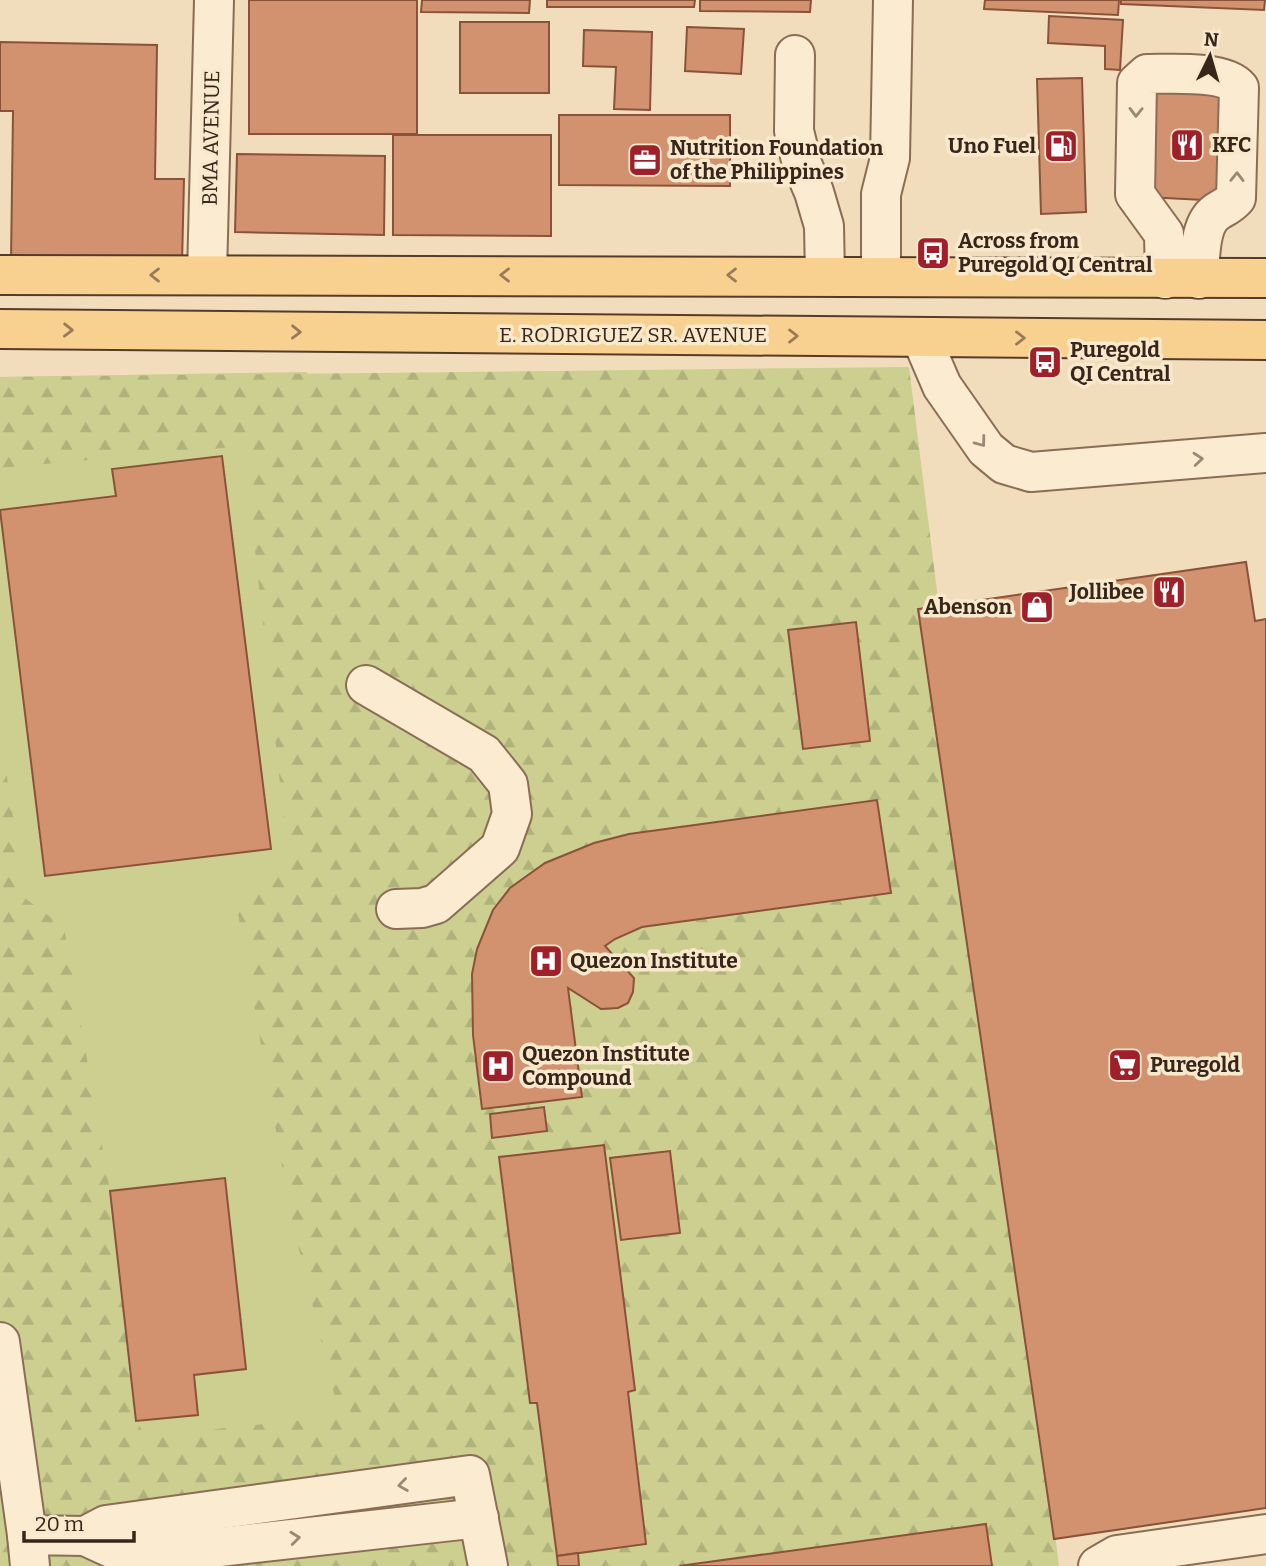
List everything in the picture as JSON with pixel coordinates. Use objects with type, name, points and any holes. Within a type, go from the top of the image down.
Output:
[{"type":"main road","points":[[0,275],[1266,278]]},
{"type":"main road","name":"E. RODRIGUEZ SR. AVENUE","points":[[0,329],[1266,340]]},
{"type":"street","name":"BMA AVENUE","points":[[207,275],[214,0]]},
{"type":"street","points":[[881,275],[881,194],[890,158],[893,0]]},
{"type":"street","points":[[795,55],[794,131],[802,164],[824,226],[825,275]]},
{"type":"street","points":[[1147,74],[1222,78],[1235,83],[1239,89],[1236,198],[1228,208],[1214,214],[1182,279],[1164,234],[1135,194],[1137,83],[1147,74]]},
{"type":"street","points":[[921,337],[942,386],[986,449],[1004,464],[1031,472],[1266,453]]},
{"type":"street","points":[[366,685],[484,754],[508,784],[512,814],[500,848],[436,904],[422,908],[396,909]]},
{"type":"street","points":[[0,1342],[29,1551],[85,1536],[106,1525],[235,1526],[479,1518]]},
{"type":"street","points":[[235,1526],[470,1475],[488,1566]]},
{"type":"street","points":[[1098,1566],[1116,1555],[1266,1534]]},
{"type":"green space","name":"Quezon Institute Compound","points":[[909,367],[1059,1566],[0,1566],[0,732],[26,899],[64,927],[110,1191],[136,1421],[146,1436],[354,1415],[334,1394],[290,1212],[235,896],[288,859],[244,446],[0,468],[0,377]]},
{"type":"green space","points":[[307,372],[435,1452],[50,1501],[0,1139],[0,377]]},
{"type":"building","points":[[249,0],[417,0],[417,134],[249,134]]},
{"type":"building","points":[[422,0],[530,0],[529,13],[421,12]]},
{"type":"building","points":[[547,0],[695,0],[694,7],[547,7]]},
{"type":"building","points":[[700,0],[811,0],[810,12],[700,11]]},
{"type":"building","points":[[985,0],[1119,0],[1118,15],[984,9]]},
{"type":"building","points":[[1121,0],[1265,0],[1264,10],[1121,4]]},
{"type":"building","points":[[1049,16],[1123,20],[1120,70],[1105,69],[1105,46],[1048,43]]},
{"type":"building","points":[[460,22],[549,22],[549,93],[460,93]]},
{"type":"building","points":[[687,27],[744,29],[741,74],[685,71]]},
{"type":"building","points":[[584,30],[652,32],[650,110],[614,109],[616,67],[583,66]]},
{"type":"building","points":[[0,42],[157,45],[155,179],[184,179],[182,264],[11,261],[13,111],[0,111]]},
{"type":"building","name":"Uno Fuel","points":[[1082,78],[1086,212],[1041,214],[1037,79]]},
{"type":"building","name":"KFC","points":[[1151,92],[1228,92],[1223,201],[1146,197]]},
{"type":"building","points":[[559,115],[730,115],[730,186],[559,185]]},
{"type":"building","points":[[393,135],[551,135],[551,236],[393,235]]},
{"type":"building","points":[[237,154],[385,156],[384,235],[235,232]]},
{"type":"building","points":[[222,456],[271,849],[45,876],[0,510],[116,496],[112,469]]},
{"type":"building","name":"Puregold","points":[[1246,562],[1255,621],[1266,619],[1266,1508],[1054,1539],[918,609]]},
{"type":"building","points":[[856,622],[870,741],[803,749],[788,630]]},
{"type":"building","name":"Quezon Institute","points":[[877,800],[891,893],[642,927],[615,939],[605,946],[634,978],[633,992],[628,1003],[618,1008],[601,1009],[568,988],[582,1097],[482,1109],[473,1035],[472,974],[477,949],[493,910],[510,888],[545,863],[594,843],[629,834]]},
{"type":"building","points":[[544,1107],[547,1131],[492,1138],[490,1114]]},
{"type":"building","points":[[604,1145],[635,1390],[628,1392],[646,1544],[557,1556],[537,1403],[530,1403],[499,1157]]},
{"type":"building","points":[[670,1151],[680,1233],[621,1240],[610,1158]]},
{"type":"building","points":[[225,1178],[246,1369],[194,1375],[198,1415],[136,1421],[110,1191]]},
{"type":"building","points":[[986,1524],[992,1566],[679,1566]]},
{"type":"building","points":[[578,1553],[579,1566],[558,1566],[557,1556]]},
{"type":"place","name":"KFC","points":[[1187,145]]},
{"type":"place","name":"Uno Fuel","points":[[1061,146]]},
{"type":"place","name":"Nutrition Foundation of the Philippines","points":[[645,160]]},
{"type":"place","name":"Across from Puregold QI Central","points":[[933,253]]},
{"type":"place","name":"Puregold QI Central","points":[[1045,362]]},
{"type":"place","name":"Jollibee","points":[[1169,592]]},
{"type":"place","name":"Abenson","points":[[1037,607]]},
{"type":"place","name":"Quezon Institute","points":[[546,961]]},
{"type":"place","name":"Puregold","points":[[1125,1065]]},
{"type":"place","name":"Quezon Institute Compound","points":[[498,1066]]}]
